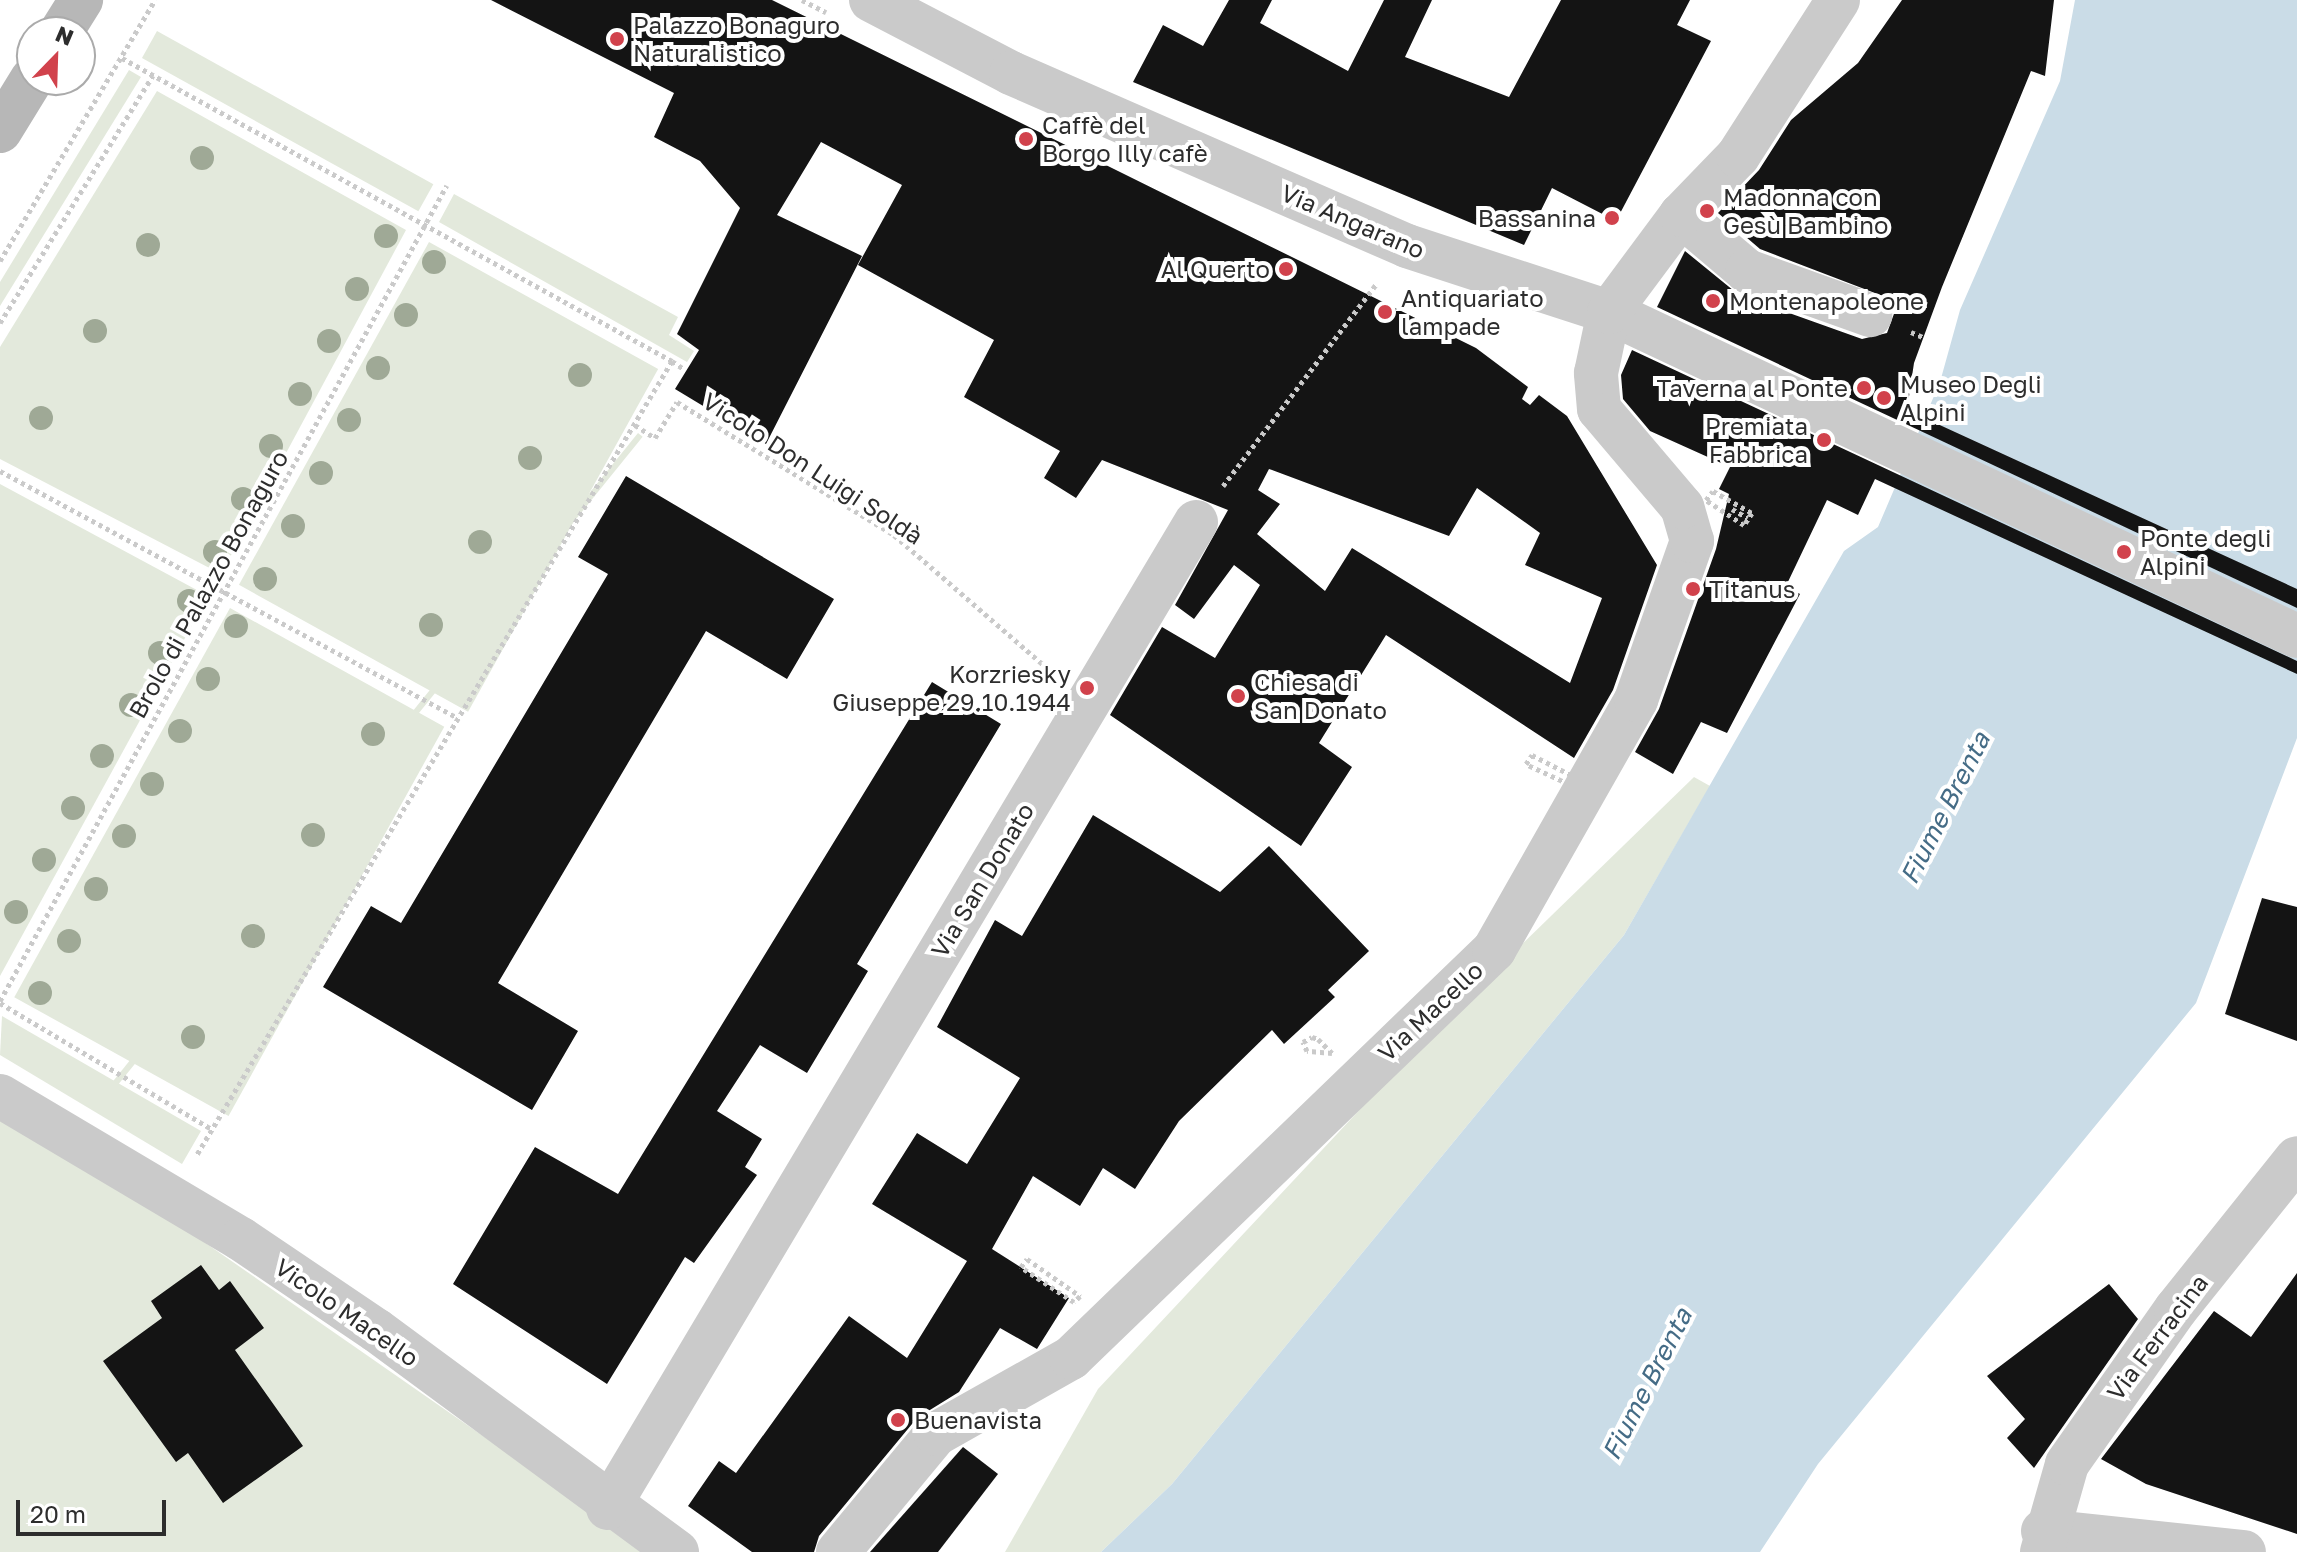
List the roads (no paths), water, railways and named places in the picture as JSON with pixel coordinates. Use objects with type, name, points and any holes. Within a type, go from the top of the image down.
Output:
[{"type":"street","name":"Via Angarano","points":[[871,0],[1011,73],[1407,246],[1609,312],[2297,636]]},
{"type":"street","points":[[1609,312],[1681,215],[1738,156],[1838,0]]},
{"type":"street","points":[[0,131],[22,96]]},
{"type":"street","points":[[1681,215],[1747,271],[1870,315]]},
{"type":"street","name":"Via Macello","points":[[838,1552],[936,1434],[1071,1358],[1494,950],[1636,700],[1692,541],[1682,507],[1599,409],[1596,373],[1609,312]]},
{"type":"street","name":"Via San Donato","points":[[608,1508],[1196,522]]},
{"type":"street","name":"Vicolo Macello","points":[[0,1096],[364,1322],[608,1508],[677,1552]]},
{"type":"street","name":"Via Ferracina","points":[[2043,1542],[2067,1464],[2114,1392],[2297,1158]]},
{"type":"street","points":[[2043,1542],[2244,1552]]},
{"type":"water","name":"Fiume Brenta","points":[[2075,0],[2297,0],[2297,738],[2196,1003],[1818,1464],[1760,1552],[1101,1552],[1172,1484],[1624,935],[1844,551],[1878,527],[1940,382],[1960,310],[2060,81]]},
{"type":"place","name":"Palazzo Bonaguro Naturalistico","points":[[617,39]]},
{"type":"place","name":"Caffè del Borgo Illy cafè","points":[[1026,139]]},
{"type":"place","name":"Madonna con Gesù Bambino","points":[[1707,211]]},
{"type":"place","name":"Bassanina","points":[[1612,218]]},
{"type":"place","name":"Al Querto","points":[[1286,269]]},
{"type":"place","name":"Montenapoleone","points":[[1713,301]]},
{"type":"place","name":"Antiquariato lampade","points":[[1385,312]]},
{"type":"place","name":"Taverna al Ponte","points":[[1864,388]]},
{"type":"place","name":"Museo Degli Alpini","points":[[1884,398]]},
{"type":"place","name":"Premiata Fabbrica","points":[[1824,440]]},
{"type":"place","name":"Ponte degli Alpini","points":[[2124,552]]},
{"type":"place","name":"Titanus","points":[[1693,589]]},
{"type":"place","name":"Korzriesky Giuseppe 29.10.1944","points":[[1087,688]]},
{"type":"place","name":"Chiesa di San Donato","points":[[1238,696]]},
{"type":"place","name":"Buenavista","points":[[898,1420]]}]
